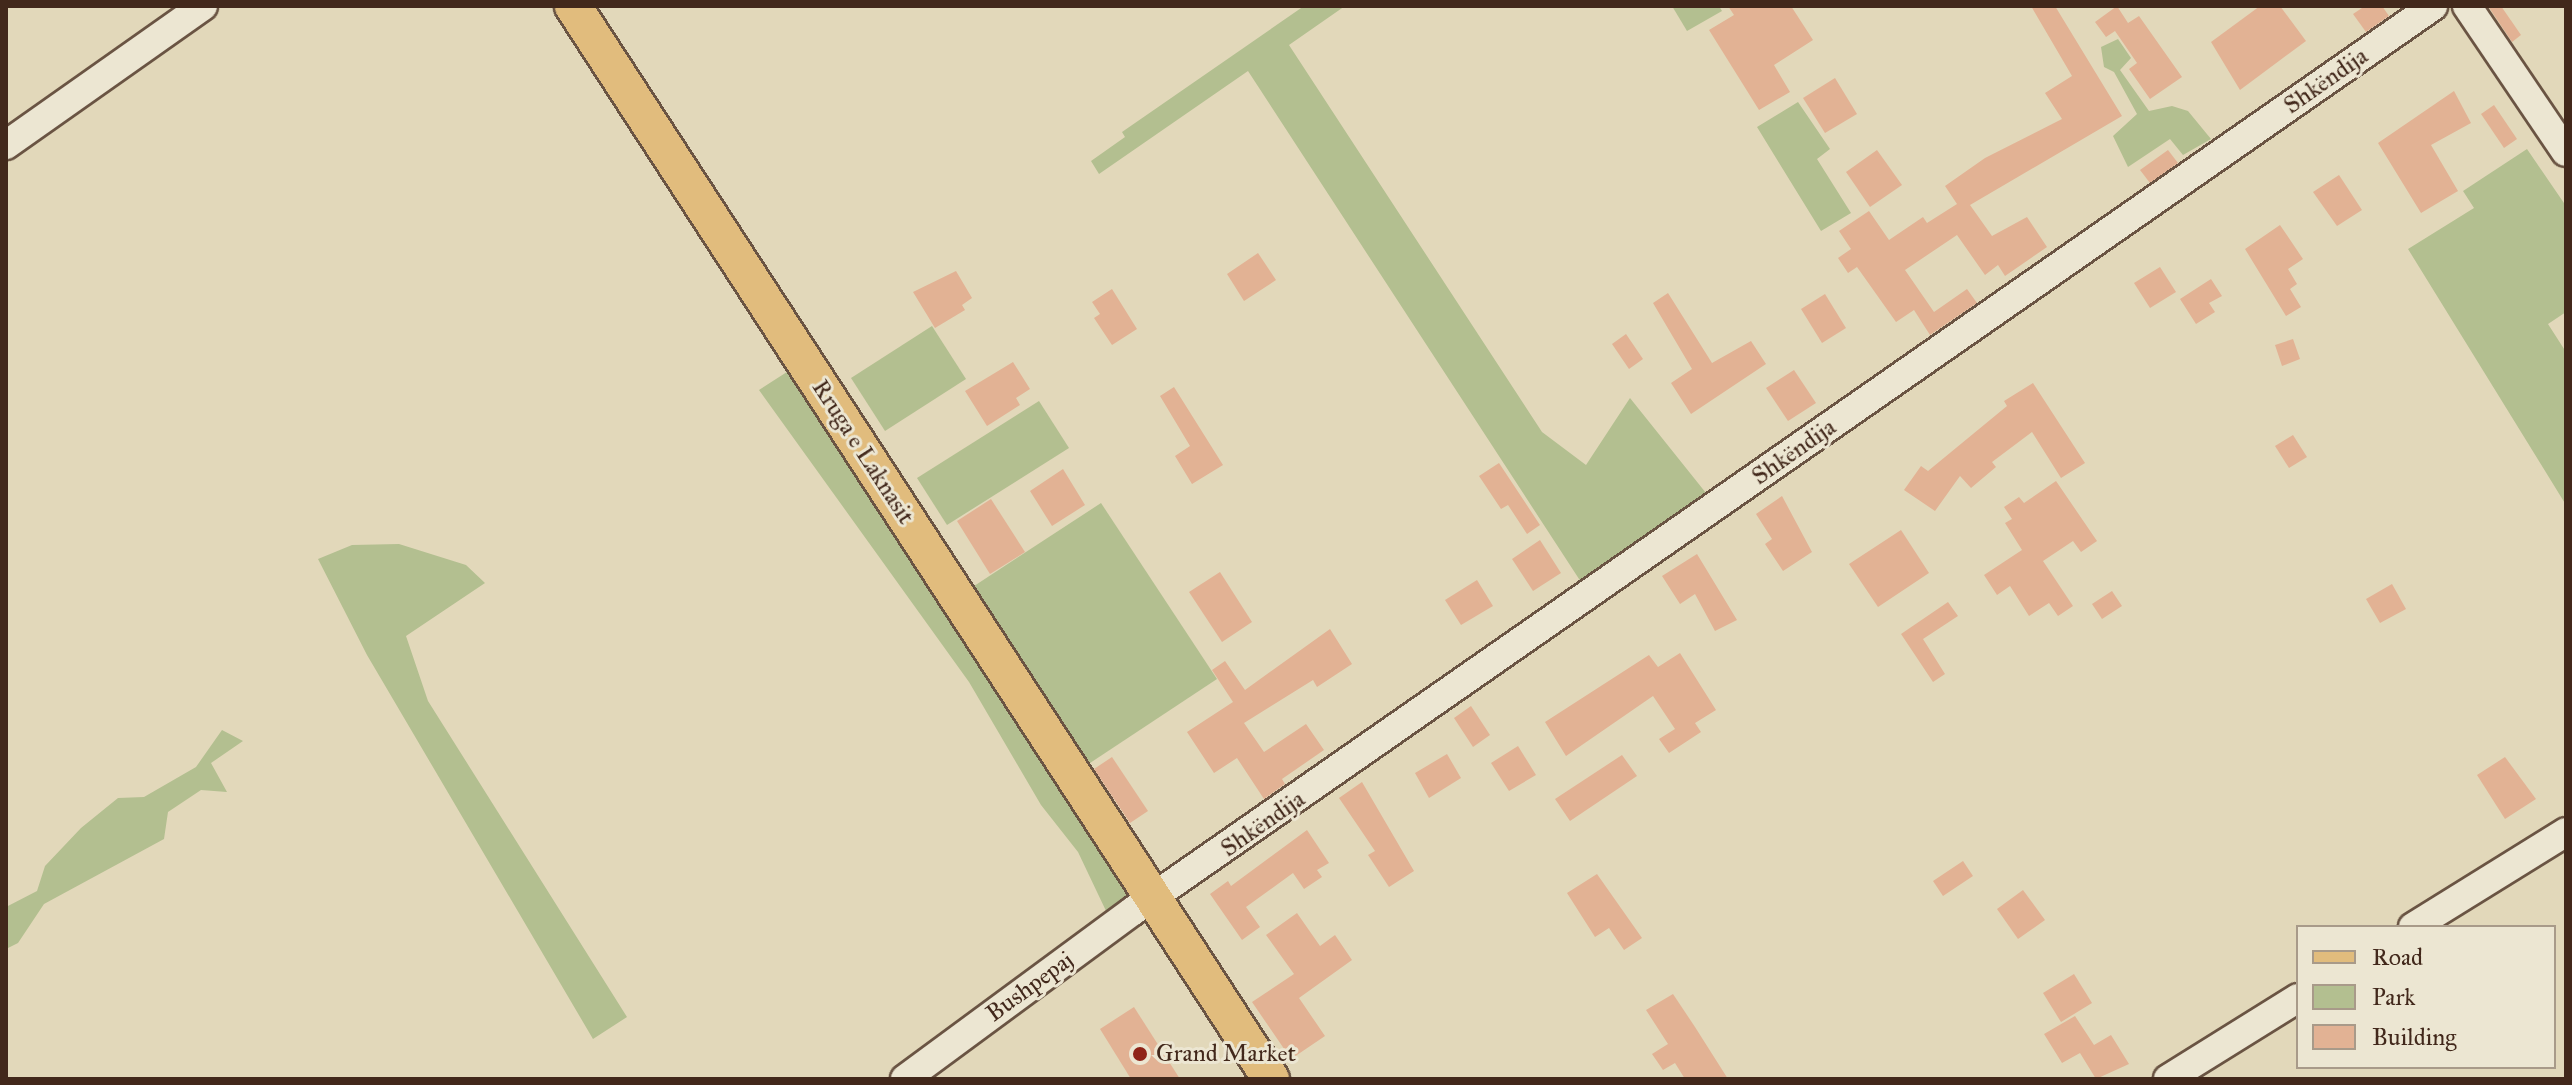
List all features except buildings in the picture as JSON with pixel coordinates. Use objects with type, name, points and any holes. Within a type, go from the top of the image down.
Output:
[{"type":"main road","name":"Rruga e Laknasit","points":[[573,6],[1271,1079]]},
{"type":"street","points":[[6,145],[203,6]]},
{"type":"street","name":"Shkëndija","points":[[1155,897],[2433,6]]},
{"type":"street","points":[[2467,6],[2566,152]]},
{"type":"street","points":[[2416,925],[2566,832]]},
{"type":"street","name":"Bushpepaj","points":[[905,1079],[1155,897]]},
{"type":"street","points":[[2168,1079],[2296,999]]},
{"type":"green space","points":[[1304,6],[1345,6],[1289,45],[1542,432],[1586,465],[1630,398],[1706,493],[1581,582],[1248,71],[1099,174],[1091,161],[1125,137],[1122,132]]},
{"type":"green space","points":[[1672,6],[1719,6],[1722,11],[1687,31]]},
{"type":"green space","points":[[2118,39],[2131,58],[2120,70],[2149,111],[2172,106],[2188,111],[2211,139],[2183,155],[2170,139],[2128,167],[2113,136],[2137,114],[2114,72],[2104,67],[2101,47]]},
{"type":"green space","points":[[1798,102],[1830,149],[1817,159],[1851,213],[1821,231],[1757,127]]},
{"type":"green space","points":[[2527,149],[2566,206],[2566,312],[2548,324],[2566,352],[2566,505],[2408,249],[2474,208],[2463,191]]},
{"type":"green space","points":[[932,326],[966,379],[885,431],[851,378]]},
{"type":"green space","points":[[790,370],[1134,896],[1107,913],[1078,852],[1041,805],[969,682],[759,390]]},
{"type":"green space","points":[[1039,401],[1069,448],[947,525],[917,478]]},
{"type":"green space","points":[[1101,503],[1217,679],[1087,765],[971,588]]},
{"type":"green space","points":[[399,544],[466,565],[485,583],[406,636],[428,701],[627,1017],[593,1039],[367,655],[318,559],[352,545]]},
{"type":"green space","points":[[222,730],[243,741],[211,763],[227,792],[201,790],[168,812],[164,839],[44,904],[18,943],[6,949],[6,907],[37,891],[45,866],[81,828],[118,798],[144,797],[196,767]]},
{"type":"place","name":"Grand Market","points":[[1140,1054]]}]
